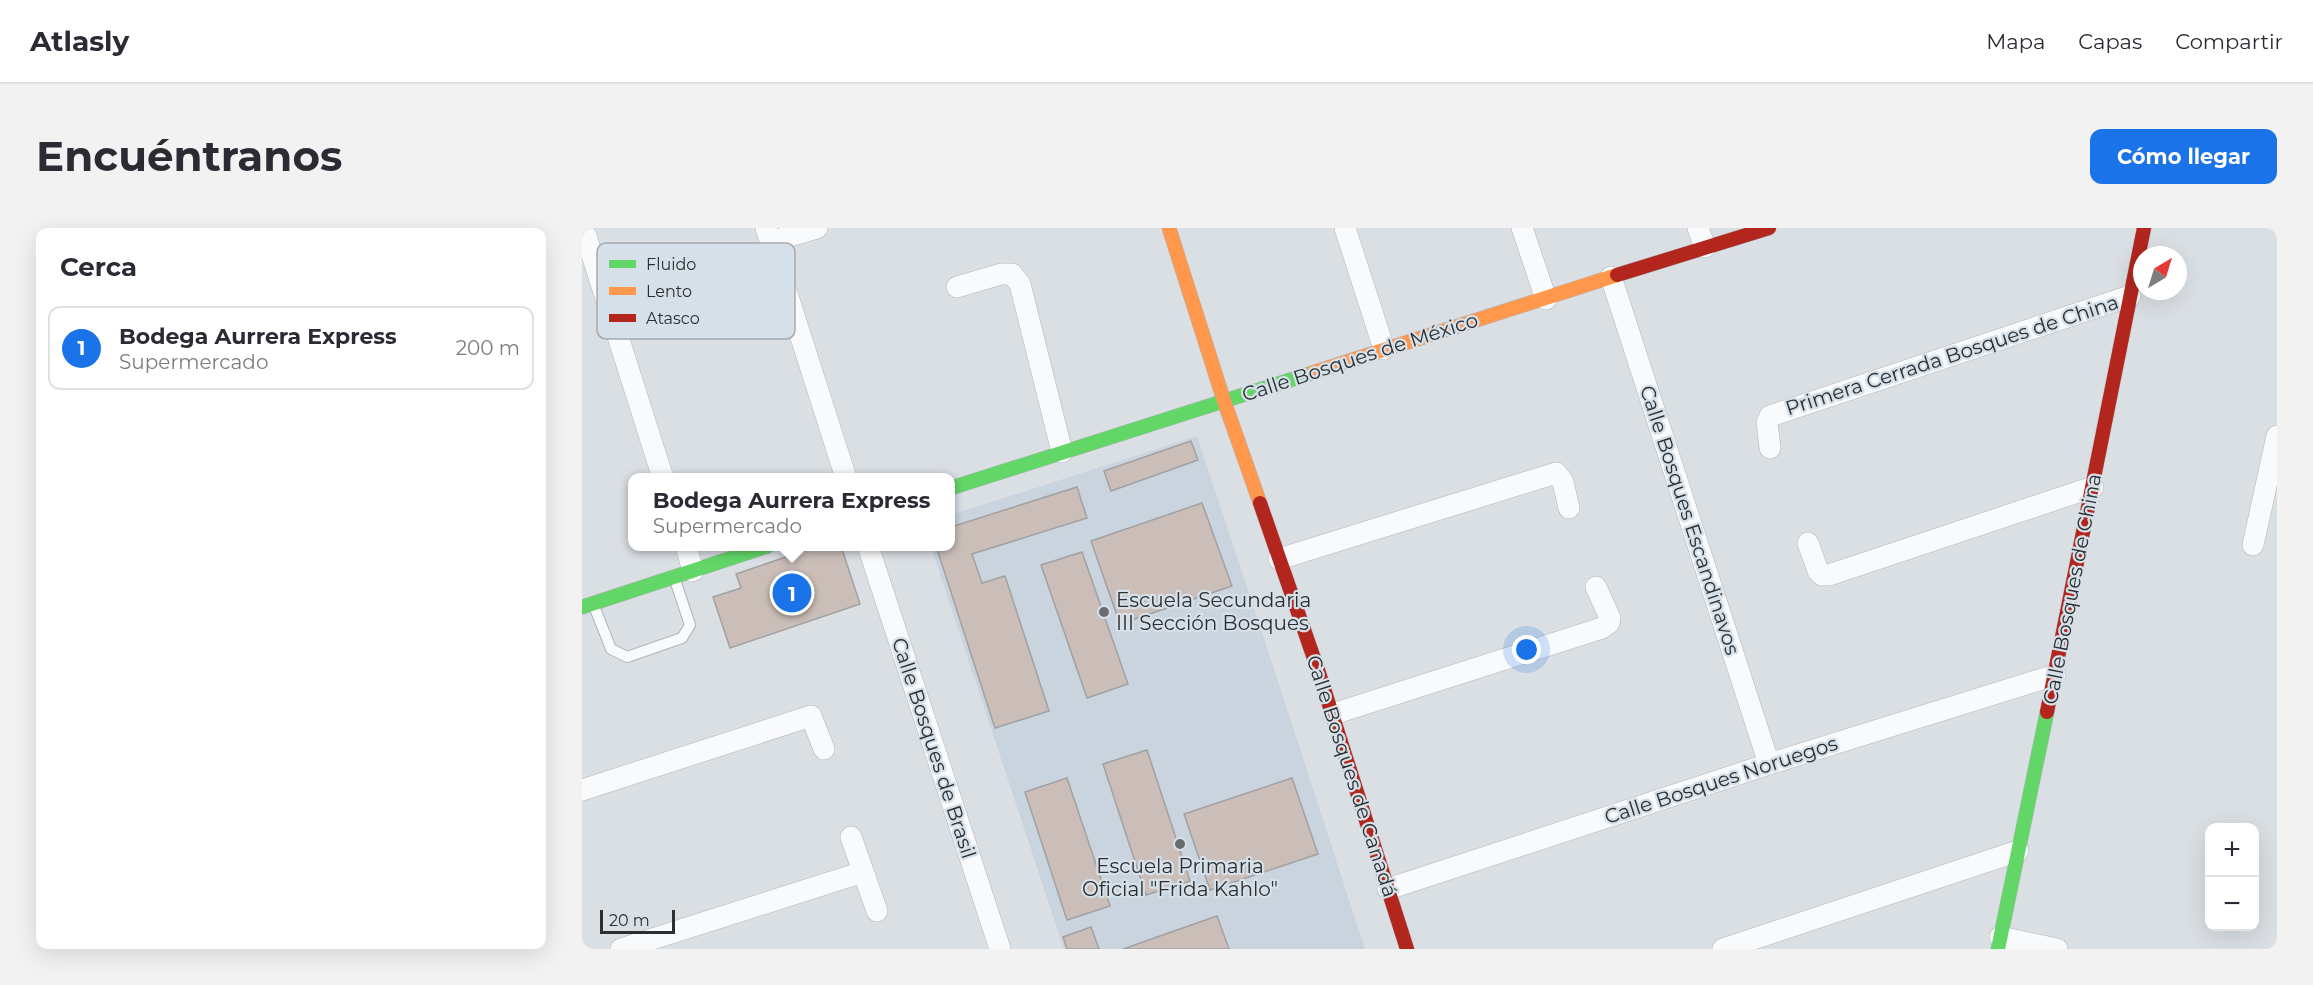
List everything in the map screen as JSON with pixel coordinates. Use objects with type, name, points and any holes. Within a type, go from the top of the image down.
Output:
[{"type":"street","points":[[768,235],[817,228]]},
{"type":"street","name":"Calle Bosques de Canadá","points":[[1168,228],[1224,400],[1333,714],[1407,949]]},
{"type":"street","points":[[1345,228],[1384,349]]},
{"type":"street","points":[[1522,228],[1546,299]]},
{"type":"street","name":"Calle Bosques de México","points":[[955,487],[1546,299],[1611,277],[1702,237],[1769,228]]},
{"type":"street","name":"Calle Bosques de China","points":[[1999,943],[2144,228]]},
{"type":"street","points":[[582,238],[586,236],[597,270]]},
{"type":"street","points":[[957,287],[1001,274],[1012,274],[1020,284],[1062,452]]},
{"type":"street","name":"Calle Bosques Escandinavos","points":[[1611,277],[1769,764]]},
{"type":"street","name":"Primera Cerrada Bosques de China","points":[[1770,448],[1767,423],[1770,416],[2130,296]]},
{"type":"street","points":[[795,319],[845,473]]},
{"type":"street","points":[[619,339],[662,473]]},
{"type":"street","points":[[2253,545],[2270,506],[2277,436]]},
{"type":"street","points":[[1280,559],[1556,473],[1563,482],[1569,508]]},
{"type":"street","points":[[1808,543],[1818,571],[1822,575],[1829,575],[2093,487]]},
{"type":"street","points":[[684,574],[686,551]]},
{"type":"street","points":[[587,605],[753,551]]},
{"type":"street","name":"Calle Bosques de Brasil","points":[[870,551],[1000,949]]},
{"type":"street","points":[[1333,714],[1602,628],[1609,623],[1610,618],[1596,587]]},
{"type":"street","name":"Calle Bosques Noruegos","points":[[1388,889],[1769,764],[2055,675]]},
{"type":"street","points":[[582,790],[812,716],[824,749]]},
{"type":"street","points":[[851,837],[877,911]]},
{"type":"street","points":[[1723,949],[2018,851]]},
{"type":"street","points":[[621,949],[863,872]]},
{"type":"street","points":[[1999,943],[2057,949]]},
{"type":"lane","points":[[587,605],[611,650],[627,657],[682,638],[690,625],[684,574]]},
{"type":"shaded area","points":[[1197,436],[1365,949],[1064,949],[932,551],[955,551],[955,514]]},
{"type":"building","points":[[1191,441],[1198,460],[1111,491],[1104,471]]},
{"type":"building","points":[[1077,487],[1087,518],[972,554],[982,583],[1005,576],[1049,711],[995,728],[938,551],[955,551],[955,526]]},
{"type":"building","points":[[1202,503],[1232,586],[1120,624],[1091,541]]},
{"type":"building","points":[[803,551],[843,551],[860,604],[730,648],[713,597],[741,588],[736,574]]},
{"type":"building","points":[[1082,552],[1128,684],[1087,698],[1041,565]]},
{"type":"building","points":[[1147,750],[1190,881],[1146,895],[1103,764]]},
{"type":"building","points":[[1067,778],[1110,906],[1067,920],[1025,792]]},
{"type":"building","points":[[1292,778],[1318,854],[1210,890],[1184,814]]},
{"type":"building","points":[[1217,916],[1229,949],[1123,949]]},
{"type":"building","points":[[1091,927],[1099,949],[1067,949],[1063,937]]},
{"type":"traffic: fast","points":[[955,487],[1312,373]]},
{"type":"traffic: fast","points":[[582,607],[753,551]]},
{"type":"traffic: fast","points":[[1998,949],[2047,712]]},
{"type":"traffic: slow","points":[[1169,228],[1224,401],[1260,503]]},
{"type":"traffic: slow","points":[[1312,373],[1617,275]]},
{"type":"traffic: jam","points":[[1617,275],[1769,228]]},
{"type":"traffic: jam","points":[[2047,712],[2144,228]]},
{"type":"traffic: jam","points":[[1260,503],[1318,670],[1407,949]]},
{"type":"place","name":"Bodega Aurrera Express","points":[[792,593]]},
{"type":"place","name":"Escuela Secundaria III Sección Bosques","points":[[1104,612]]},
{"type":"place","name":"Escuela Primaria Oficial \"Frida Kahlo\"","points":[[1180,844]]}]
